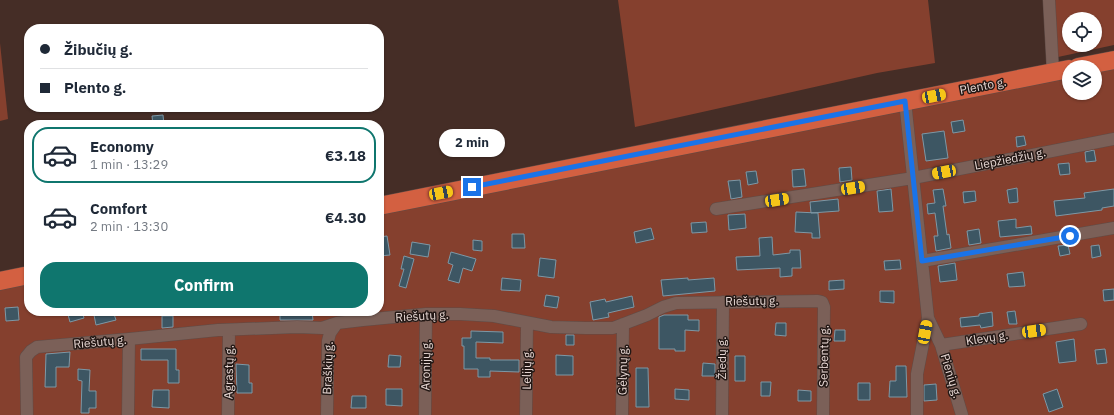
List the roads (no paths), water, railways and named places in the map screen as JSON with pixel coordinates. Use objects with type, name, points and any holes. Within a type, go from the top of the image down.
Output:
[{"type":"highway","points":[[1102,62],[1114,60]]},
{"type":"highway","name":"Plento g.","points":[[384,205],[1061,70]]},
{"type":"highway","points":[[0,281],[24,276]]},
{"type":"street","points":[[1049,0],[1061,70]]},
{"type":"street","name":"Pienių g.","points":[[905,101],[928,318],[941,345],[962,415]]},
{"type":"street","name":"Liepžiedžių g.","points":[[716,209],[913,178],[1114,139]]},
{"type":"street","points":[[922,261],[1114,228]]},
{"type":"street","name":"Riešutų g.","points":[[27,415],[26,358],[31,351],[37,347],[229,330],[297,327],[322,328],[337,323],[426,314],[494,316],[551,327],[613,328],[676,303],[818,301]]},
{"type":"street","name":"Serbentų g.","points":[[818,301],[822,302],[824,307],[823,415]]},
{"type":"street","name":"Žiedų g.","points":[[722,415],[723,302]]},
{"type":"street","name":"Aronijų g.","points":[[425,415],[426,314]]},
{"type":"street","points":[[917,415],[917,374],[928,318]]},
{"type":"street","name":"Braškių g.","points":[[327,415],[328,341],[330,333],[337,323]]},
{"type":"street","name":"Lelijų g.","points":[[526,415],[528,323]]},
{"type":"street","name":"Gėlynų g.","points":[[622,415],[623,324]]},
{"type":"street","name":"Klevų g.","points":[[941,345],[1081,324]]},
{"type":"street","name":"Agrastų g.","points":[[228,415],[229,330]]},
{"type":"street","points":[[128,415],[129,340]]}]
